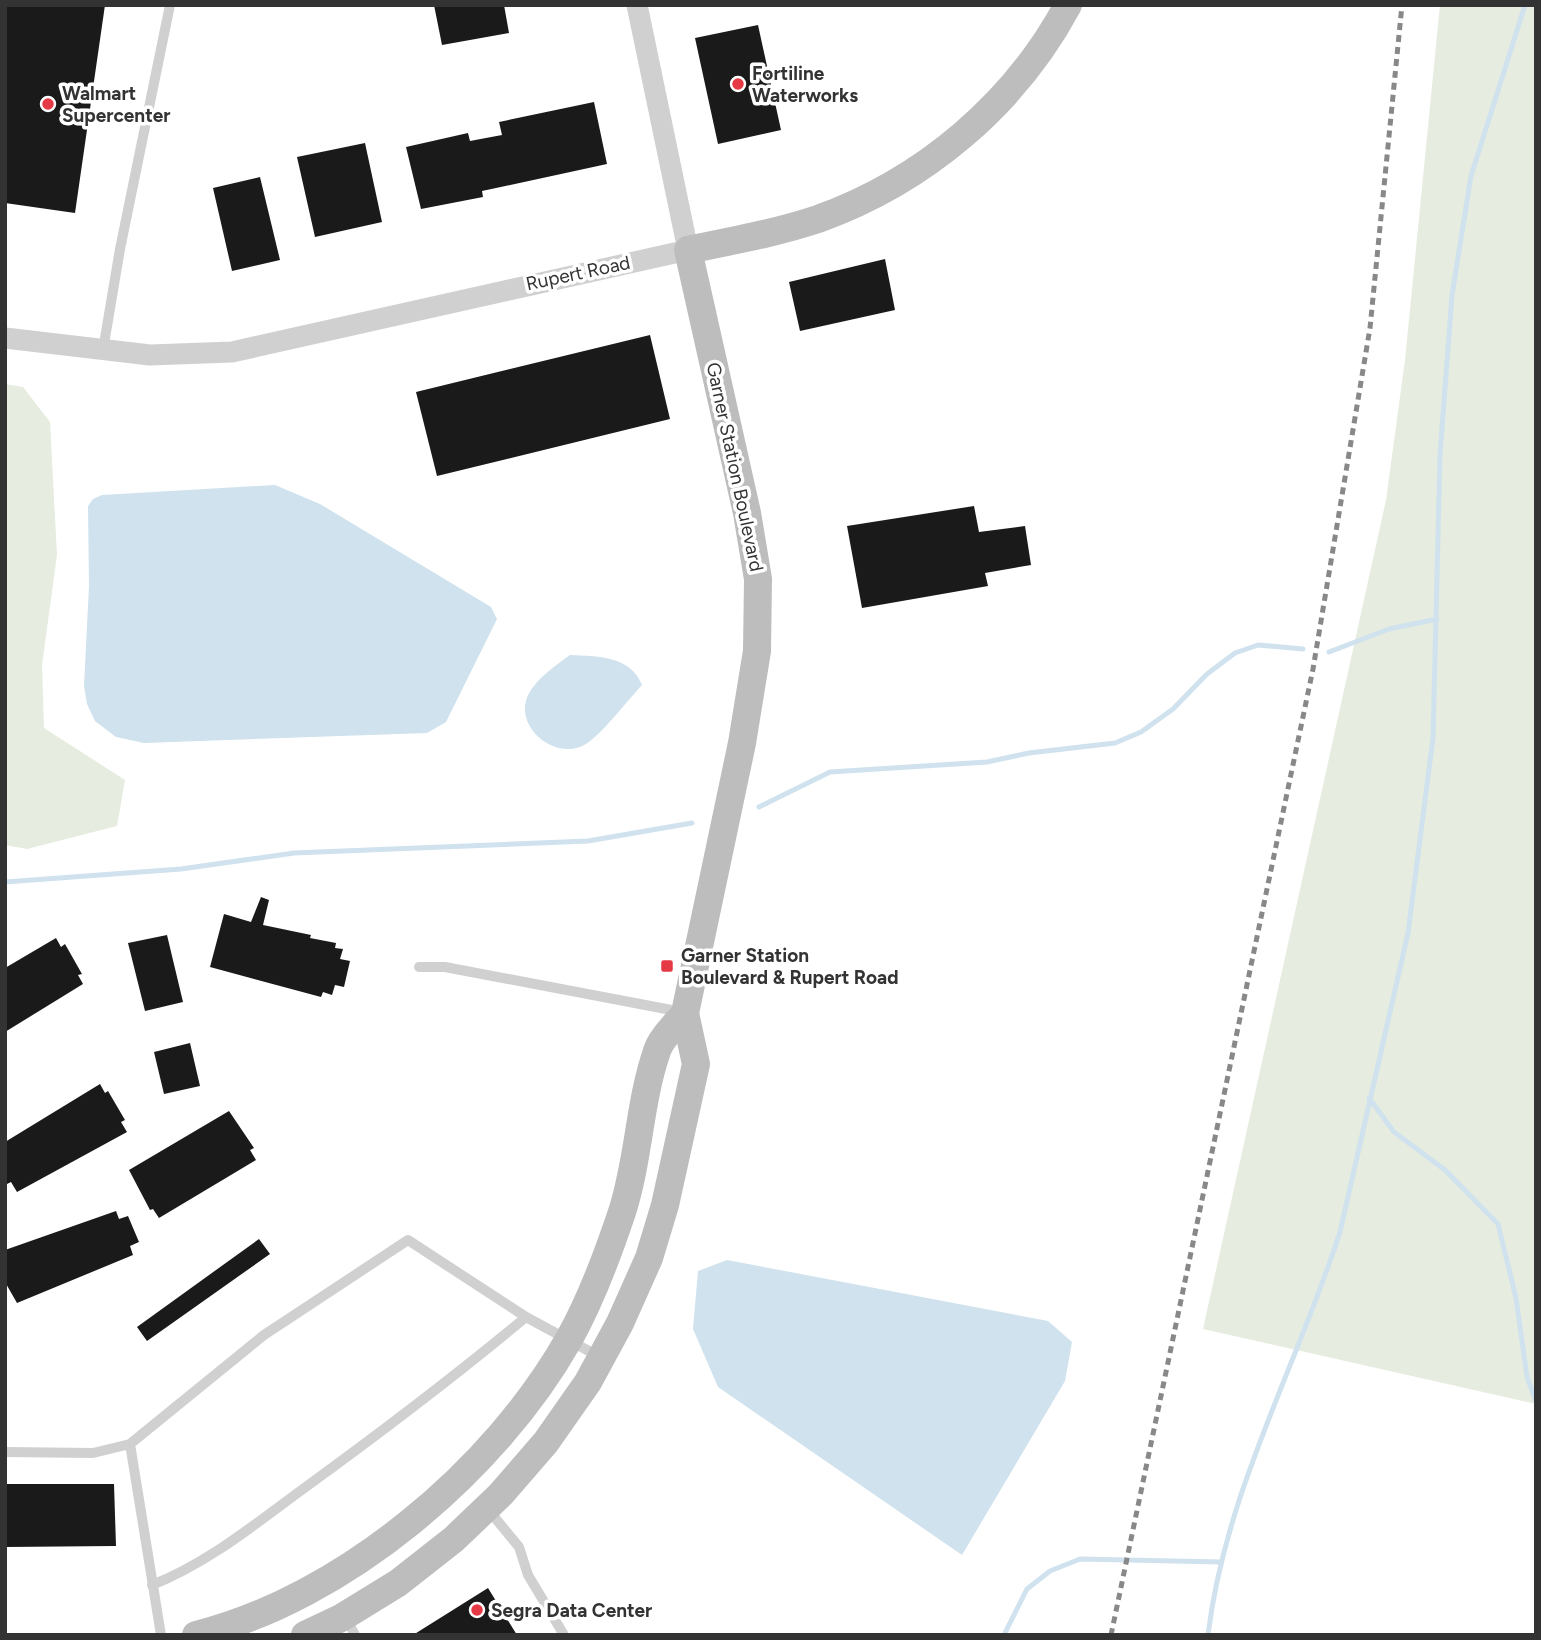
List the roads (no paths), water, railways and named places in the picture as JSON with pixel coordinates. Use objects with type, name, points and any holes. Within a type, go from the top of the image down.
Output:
[{"type":"street","name":"Garner Station Boulevard","points":[[305,1635],[350,1625],[487,1508],[546,1442],[602,1359],[649,1258],[665,1205],[696,1064],[685,1013],[742,743],[757,651],[758,579],[747,513],[637,5]]},
{"type":"street","name":"Rupert Road","points":[[5,338],[150,355],[232,352],[817,219],[859,202],[913,173],[947,149],[995,105],[1034,59],[1068,5]]},
{"type":"street","name":"Garner Station Boulevard","points":[[196,1635],[289,1598],[346,1567],[401,1530],[449,1489],[494,1442],[569,1338],[622,1210],[657,1049],[685,1013]]},
{"type":"lane","points":[[103,350],[120,248],[170,5]]},
{"type":"lane","points":[[419,967],[445,967],[685,1013]]},
{"type":"lane","points":[[5,1452],[93,1452],[130,1444],[264,1335],[408,1240],[526,1317],[569,1338],[602,1359]]},
{"type":"lane","points":[[152,1585],[181,1574],[220,1550],[433,1395],[526,1317]]},
{"type":"lane","points":[[130,1444],[161,1635]]},
{"type":"lane","points":[[487,1508],[519,1548],[528,1575],[564,1635]]},
{"type":"water","points":[[275,485],[320,504],[491,607],[497,619],[446,722],[427,733],[144,743],[116,737],[95,721],[87,704],[84,686],[89,586],[88,506],[93,499],[102,495]]},
{"type":"water","points":[[570,655],[602,657],[622,663],[637,675],[642,685],[608,724],[586,744],[564,749],[553,746],[534,733],[525,712],[526,701],[533,687]]},
{"type":"water","points":[[727,1260],[1048,1321],[1072,1342],[1065,1381],[962,1555],[718,1387],[693,1329],[698,1271]]},
{"type":"waterway","points":[[1208,1635],[1217,1582],[1246,1480],[1340,1232],[1408,933],[1433,738],[1440,455],[1452,295],[1471,176],[1525,5]]},
{"type":"waterway","points":[[1329,652],[1389,629],[1437,619]]},
{"type":"waterway","points":[[759,807],[830,772],[987,762],[1029,753],[1115,743],[1141,732],[1173,709],[1207,674],[1235,653],[1258,645],[1303,649]]},
{"type":"waterway","points":[[5,882],[181,869],[294,853],[588,841],[692,823]]},
{"type":"waterway","points":[[1369,1098],[1394,1132],[1445,1170],[1498,1224],[1516,1298],[1527,1377],[1536,1401]]},
{"type":"waterway","points":[[1004,1635],[1027,1589],[1050,1571],[1080,1559],[1221,1562]]},
{"type":"railway","points":[[1111,1635],[1313,669],[1370,328],[1402,5]]},
{"type":"place","name":"Fortiline Waterworks","points":[[738,84]]},
{"type":"place","name":"Walmart Supercenter","points":[[48,104]]},
{"type":"place","name":"Garner Station Boulevard & Rupert Road","points":[[667,966]]},
{"type":"place","name":"Segra Data Center","points":[[477,1610]]}]
